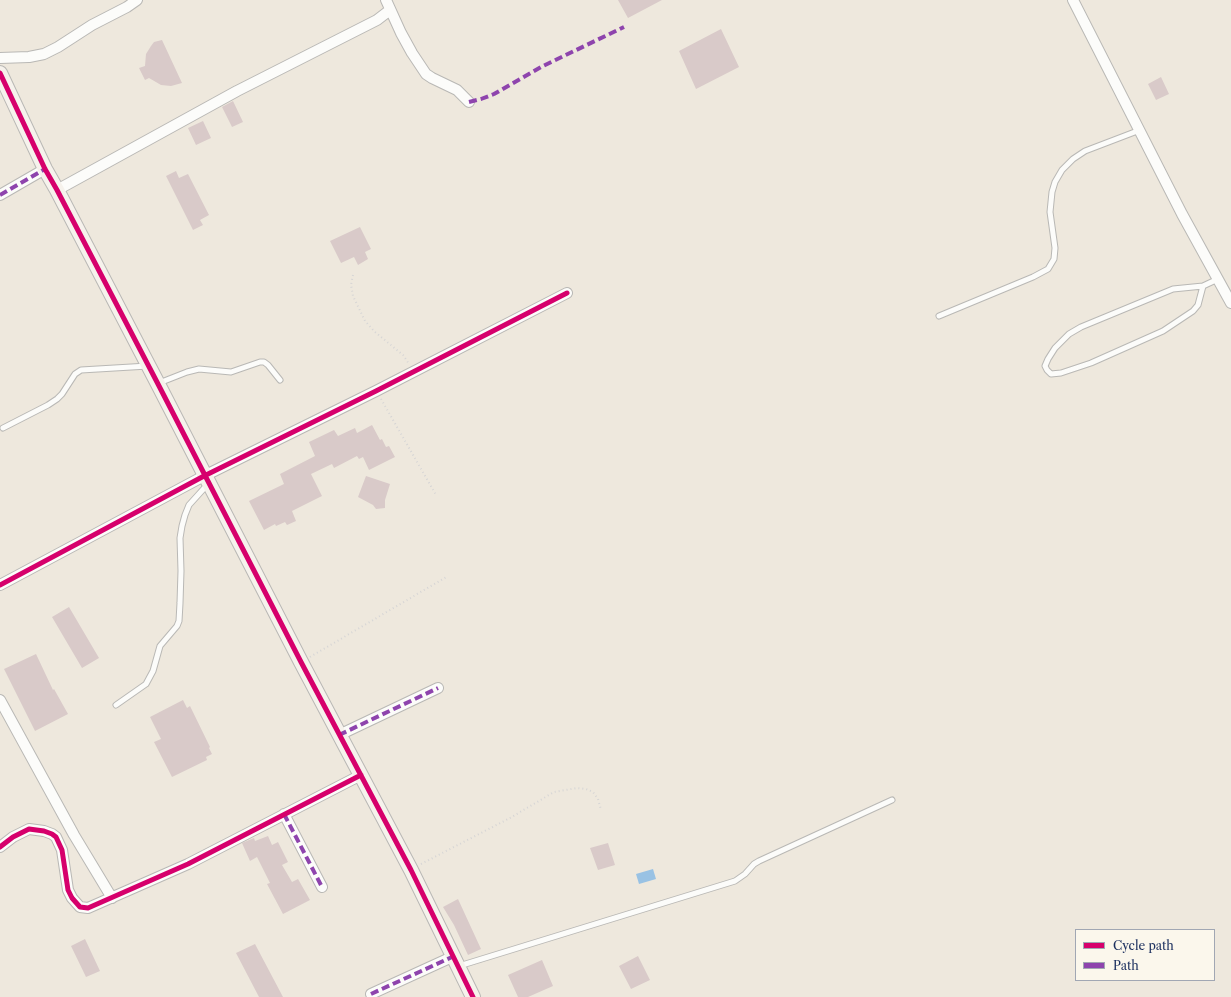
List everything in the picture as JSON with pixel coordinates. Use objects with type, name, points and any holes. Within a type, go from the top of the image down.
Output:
[{"type":"street","points":[[0,58],[29,57],[44,54],[137,0]]},
{"type":"street","points":[[1073,0],[1182,214],[1231,303]]},
{"type":"street","points":[[57,190],[237,91],[377,20],[388,5],[412,53],[426,74],[457,90],[469,102]]},
{"type":"street","points":[[0,73],[45,169],[339,735],[411,870],[473,997]]},
{"type":"street","points":[[0,194],[45,169]]},
{"type":"street","points":[[0,585],[207,480],[412,372],[567,294]]},
{"type":"street","points":[[339,735],[438,688]]},
{"type":"street","points":[[0,700],[3,711],[74,836],[112,898]]},
{"type":"street","points":[[0,847],[13,837],[29,830],[36,829],[48,832],[56,837],[60,842],[64,858],[68,890],[80,907],[88,908],[188,864],[361,775]]},
{"type":"street","points":[[284,814],[322,887]]},
{"type":"street","points":[[371,994],[455,962]]},
{"type":"lane","points":[[939,316],[1033,277],[1048,269],[1054,259],[1055,248],[1050,212],[1052,192],[1062,170],[1073,159],[1085,151],[1140,130]]},
{"type":"lane","points":[[1203,286],[1198,305],[1193,311],[1164,331],[1091,363],[1061,373],[1051,374],[1047,370],[1045,366],[1055,348],[1069,334],[1081,327],[1173,289],[1203,286],[1218,279]]},
{"type":"lane","points":[[158,384],[187,372],[199,369],[231,372],[260,362],[264,362],[268,365],[280,380]]},
{"type":"lane","points":[[3,428],[57,399],[75,374],[81,370],[148,366]]},
{"type":"lane","points":[[116,705],[146,684],[153,671],[160,646],[177,626],[180,603],[180,538],[182,526],[189,506],[207,480]]},
{"type":"lane","points":[[455,962],[735,881],[759,861],[892,800]]},
{"type":"path","points":[[353,275],[351,285],[353,296],[365,321],[375,332],[403,355],[412,372]]},
{"type":"path","points":[[376,391],[436,495]]},
{"type":"path","points":[[301,662],[448,576]]},
{"type":"path","points":[[411,870],[510,818],[554,792],[577,788],[586,789],[593,792],[598,799],[601,810]]},
{"type":"water","points":[[653,869],[656,879],[639,884],[636,874]]},
{"type":"building","points":[[618,0],[662,0],[628,18]]},
{"type":"building","points":[[721,29],[739,67],[696,89],[679,51]]},
{"type":"building","points":[[162,40],[182,83],[171,86],[161,85],[149,78],[145,80],[139,68],[145,66],[146,54],[154,42]]},
{"type":"building","points":[[1161,77],[1169,94],[1156,100],[1148,84]]},
{"type":"building","points":[[233,101],[243,122],[232,127],[222,107]]},
{"type":"building","points":[[203,121],[211,138],[196,145],[188,128]]},
{"type":"building","points":[[176,171],[179,178],[188,174],[209,215],[200,220],[203,225],[193,230],[166,176]]},
{"type":"building","points":[[360,227],[371,249],[365,252],[368,259],[358,265],[354,257],[341,263],[330,241]]},
{"type":"building","points":[[372,425],[380,440],[382,439],[386,447],[389,446],[395,457],[369,470],[363,457],[359,459],[357,456],[334,468],[332,464],[311,474],[322,496],[292,511],[296,521],[287,525],[285,522],[276,526],[275,524],[264,530],[249,501],[284,484],[280,474],[315,456],[309,442],[334,430],[338,436],[355,428],[357,433]]},
{"type":"building","points":[[366,476],[390,484],[385,500],[385,508],[376,509],[373,505],[358,497]]},
{"type":"building","points":[[69,607],[99,658],[82,668],[52,617]]},
{"type":"building","points":[[36,654],[53,690],[54,689],[68,714],[35,731],[4,669]]},
{"type":"building","points":[[183,700],[187,708],[190,706],[212,754],[206,757],[207,760],[172,777],[154,742],[161,739],[150,717]]},
{"type":"building","points":[[268,836],[272,845],[278,842],[288,862],[282,865],[292,882],[298,879],[310,900],[283,914],[267,884],[270,883],[257,857],[250,861],[242,843],[254,838],[255,841]]},
{"type":"building","points":[[608,843],[615,865],[598,870],[590,848]]},
{"type":"building","points":[[458,899],[481,949],[468,955],[454,925],[443,907]]},
{"type":"building","points":[[85,939],[100,971],[86,977],[71,946]]},
{"type":"building","points":[[255,944],[283,997],[259,997],[236,953]]},
{"type":"building","points":[[638,956],[650,980],[631,989],[619,966]]},
{"type":"building","points":[[542,960],[553,986],[528,997],[518,997],[508,975]]},
{"type":"marked path","points":[[469,102],[494,94],[543,66],[624,27]]},
{"type":"marked path","points":[[0,195],[45,169]]},
{"type":"marked path","points":[[339,735],[438,688]]},
{"type":"marked path","points":[[284,814],[322,887]]},
{"type":"marked path","points":[[371,994],[452,957]]},
{"type":"cycle path","points":[[0,73],[45,169],[158,384],[301,662],[411,870],[473,997]]},
{"type":"cycle path","points":[[0,585],[204,476],[376,391],[567,293]]},
{"type":"cycle path","points":[[0,847],[13,837],[29,829],[44,831],[52,834],[56,837],[62,850],[68,890],[72,898],[80,907],[88,908],[188,864],[361,775]]}]
